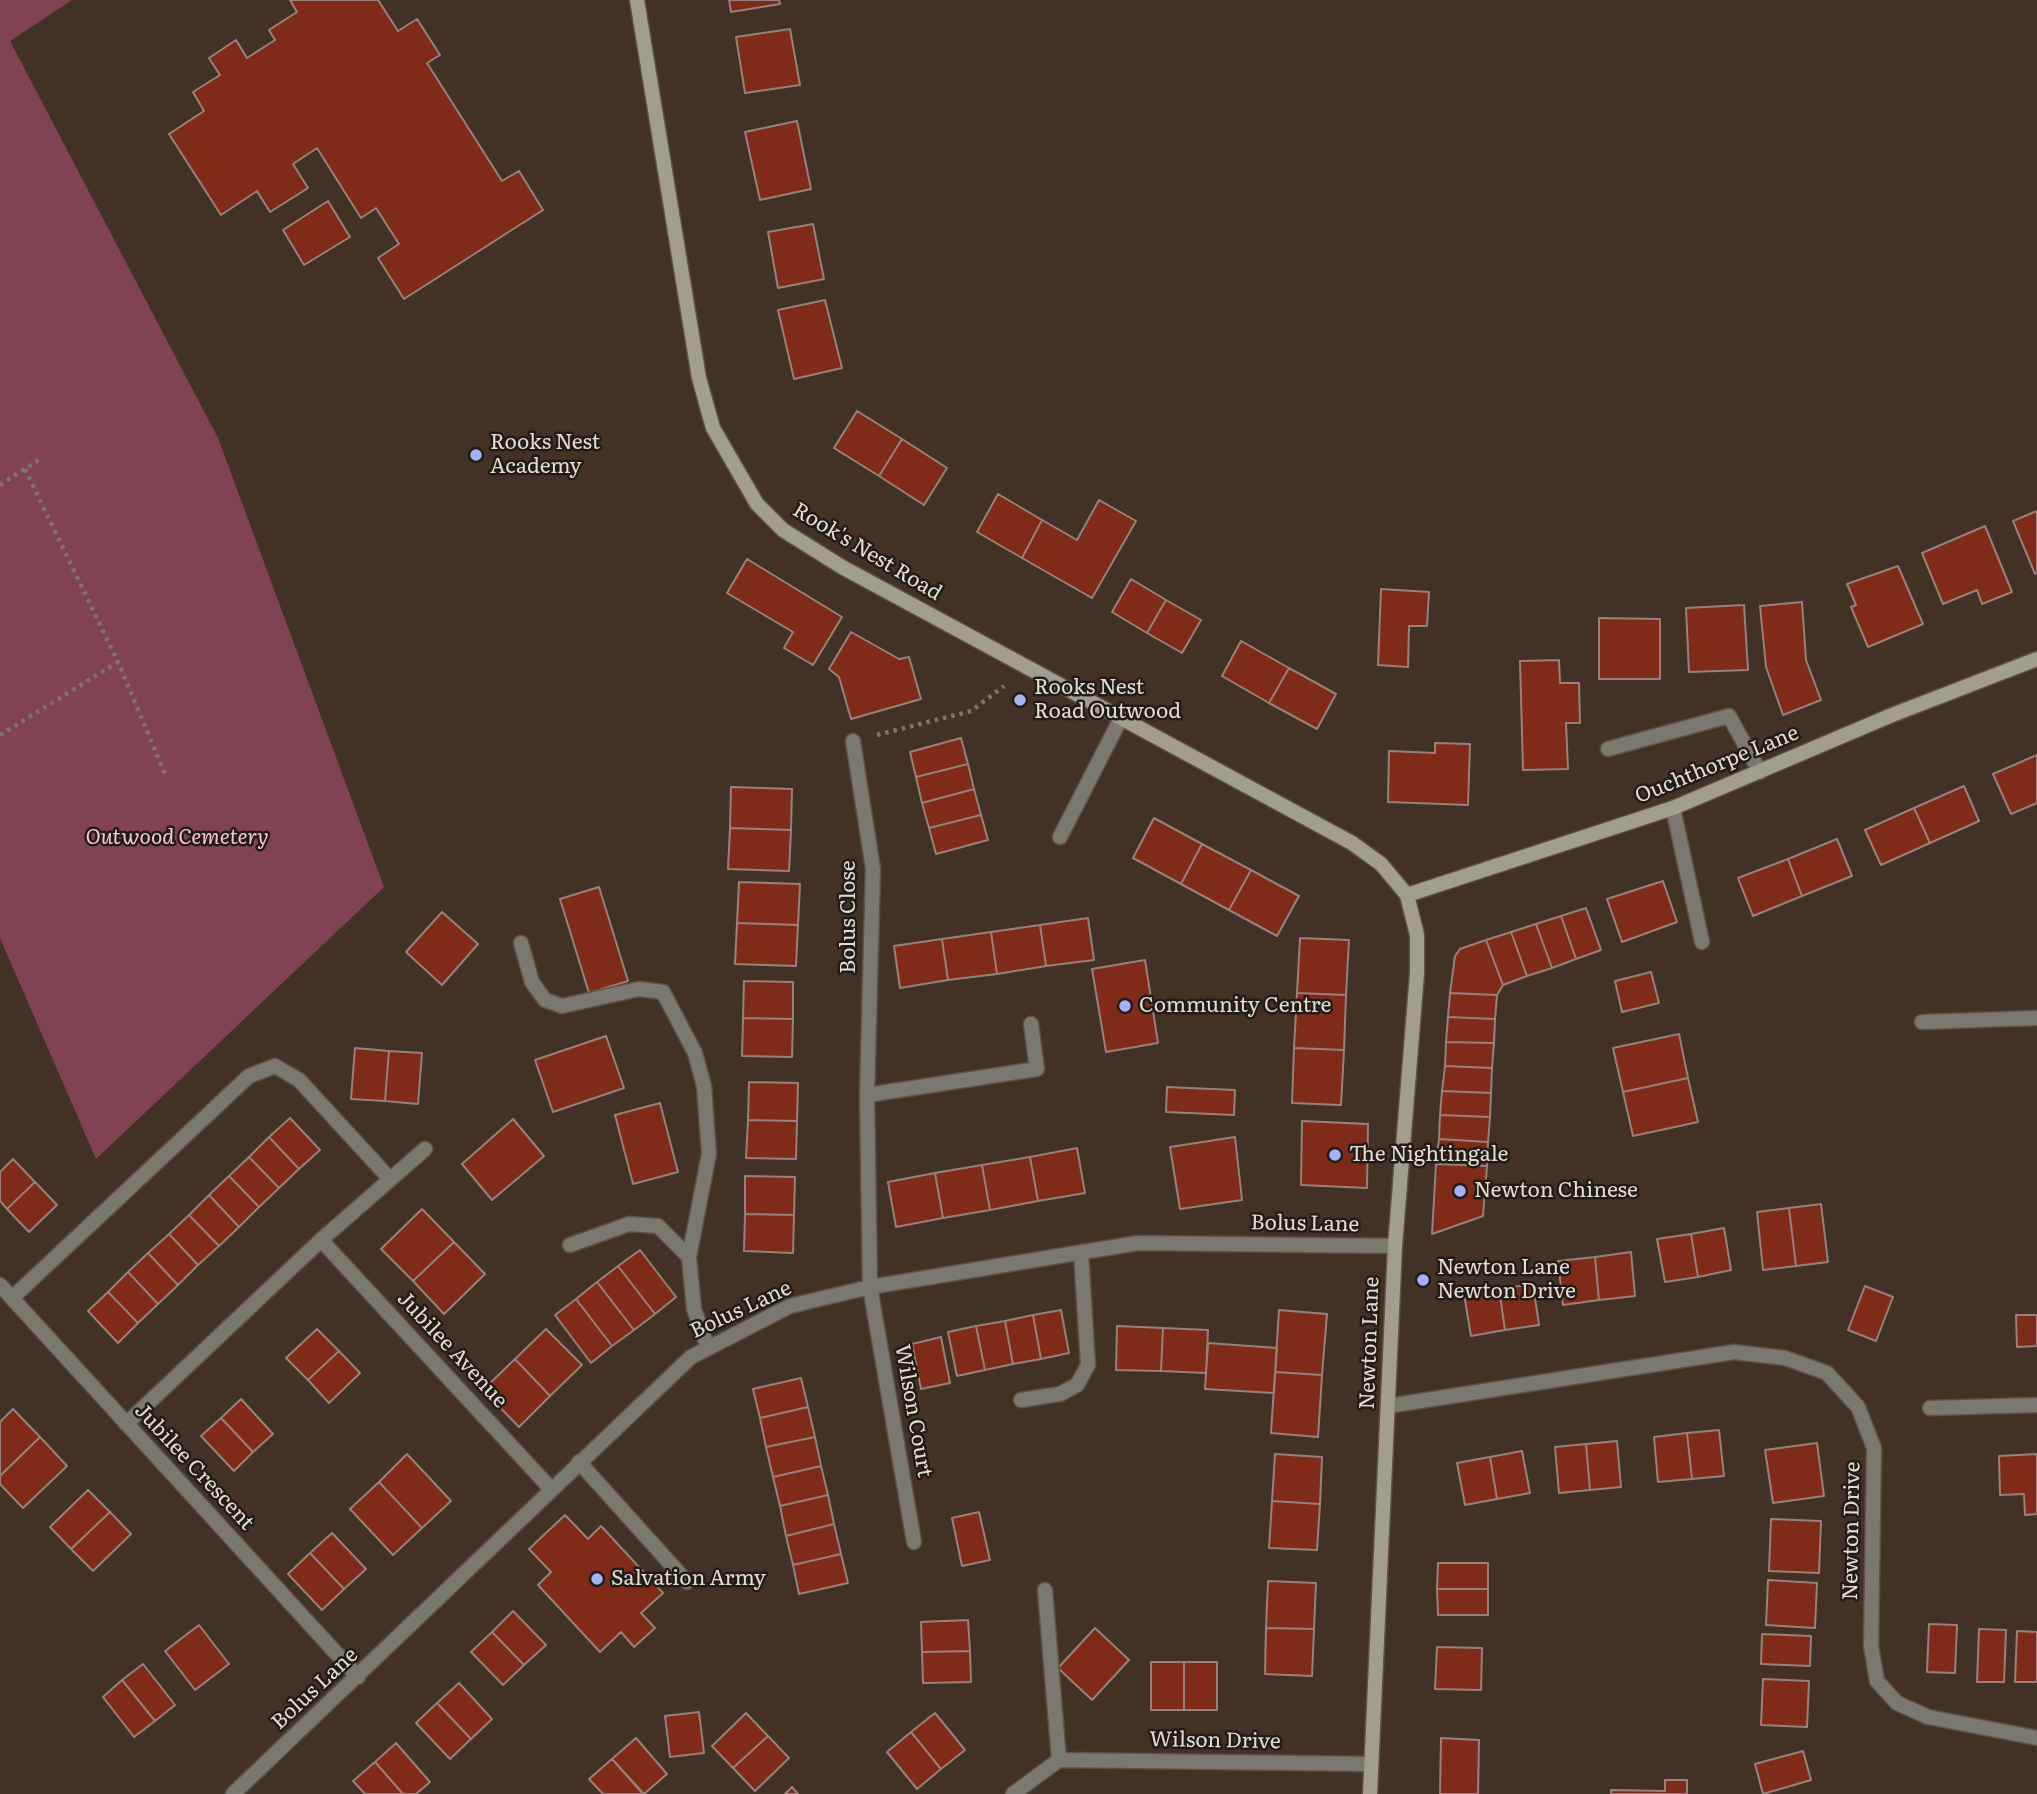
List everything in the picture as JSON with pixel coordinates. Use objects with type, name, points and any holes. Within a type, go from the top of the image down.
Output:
[{"type":"street","name":"Rook's Nest Road","points":[[637,0],[699,378],[713,428],[757,503],[783,530],[842,567],[1352,843],[1381,864],[1407,895]]},
{"type":"street","name":"Ouchthorpe Lane","points":[[1407,895],[1673,808],[1892,715],[2037,659]]},
{"type":"street","points":[[1608,749],[1729,716],[1760,772]]},
{"type":"street","points":[[1060,837],[1121,718]]},
{"type":"street","name":"Bolus Close","points":[[853,741],[873,869],[867,1095],[870,1287]]},
{"type":"street","points":[[1673,808],[1702,942]]},
{"type":"street","name":"Newton Lane","points":[[1370,1794],[1395,1246],[1417,973],[1418,935],[1407,895]]},
{"type":"street","points":[[522,943],[532,982],[545,1000],[562,1006],[639,989],[663,992],[695,1053],[705,1086],[709,1154],[704,1191],[689,1257],[694,1309],[708,1348]]},
{"type":"street","points":[[1922,1022],[2037,1018]]},
{"type":"street","points":[[867,1095],[1037,1069],[1031,1024]]},
{"type":"street","points":[[12,1298],[249,1076],[275,1066],[299,1080],[390,1179]]},
{"type":"street","points":[[126,1424],[321,1240],[425,1149]]},
{"type":"street","points":[[570,1245],[629,1224],[658,1226],[689,1257]]},
{"type":"street","name":"Jubilee Avenue","points":[[321,1240],[551,1489]]},
{"type":"street","name":"Bolus Lane","points":[[233,1794],[691,1357],[790,1306],[870,1287],[1138,1243],[1395,1246]]},
{"type":"street","points":[[1021,1400],[1060,1394],[1077,1385],[1088,1364],[1081,1252]]},
{"type":"street","name":"Jubilee Crescent","points":[[0,1285],[358,1677]]},
{"type":"street","name":"Wilson Court","points":[[870,1287],[914,1542]]},
{"type":"street","name":"Newton Drive","points":[[1388,1406],[1734,1352],[1785,1358],[1827,1373],[1858,1407],[1874,1448],[1871,1646],[1877,1681],[1897,1703],[1928,1717],[2037,1738]]},
{"type":"street","points":[[1930,1408],[2037,1405]]},
{"type":"street","points":[[579,1462],[687,1582]]},
{"type":"street","points":[[1013,1794],[1059,1760],[1045,1590]]},
{"type":"street","name":"Wilson Drive","points":[[1059,1760],[1371,1764]]},
{"type":"path","points":[[0,485],[43,457]]},
{"type":"path","points":[[25,468],[118,662],[165,774]]},
{"type":"path","points":[[0,735],[118,662]]},
{"type":"path","points":[[885,733],[971,711],[998,694],[1021,664]]},
{"type":"green space","name":"Outwood Cemetery","points":[[0,0],[72,0],[10,41],[218,438],[384,887],[96,1159],[0,938]]},
{"type":"building","points":[[290,0],[378,0],[398,31],[417,19],[440,55],[427,63],[502,181],[519,171],[543,210],[404,299],[378,258],[399,244],[376,208],[361,218],[317,148],[293,164],[308,188],[270,212],[257,191],[221,215],[169,134],[204,111],[193,92],[220,75],[209,58],[236,40],[247,58],[275,40],[269,30],[297,12]]},
{"type":"building","points":[[729,0],[779,0],[780,4],[731,12]]},
{"type":"building","points":[[790,29],[800,85],[745,93],[736,37]]},
{"type":"building","points":[[797,121],[811,189],[760,200],[745,132]]},
{"type":"building","points":[[328,201],[350,237],[304,265],[283,230]]},
{"type":"building","points":[[813,224],[824,279],[778,288],[768,232]]},
{"type":"building","points":[[825,300],[842,368],[794,379],[778,310]]},
{"type":"building","points":[[857,411],[902,439],[879,476],[834,448]]},
{"type":"building","points":[[902,439],[947,468],[924,505],[879,476]]},
{"type":"building","points":[[998,494],[1042,520],[1022,558],[977,532]]},
{"type":"building","points":[[1099,500],[1136,521],[1092,598],[1022,558],[1042,520],[1077,540]]},
{"type":"building","points":[[2037,511],[2037,573],[2035,574],[2013,521]]},
{"type":"building","points":[[1985,526],[2012,592],[1982,604],[1977,590],[1943,604],[1922,553]]},
{"type":"building","points":[[747,559],[842,617],[813,665],[784,648],[793,632],[727,593]]},
{"type":"building","points":[[1898,566],[1923,624],[1868,647],[1851,607],[1856,605],[1847,584]]},
{"type":"building","points":[[1131,579],[1166,600],[1147,633],[1112,612]]},
{"type":"building","points":[[1381,589],[1429,592],[1427,626],[1409,626],[1408,667],[1378,665]]},
{"type":"building","points":[[1166,600],[1201,620],[1182,653],[1147,633]]},
{"type":"building","points":[[1802,602],[1806,660],[1821,700],[1783,715],[1766,667],[1760,606]]},
{"type":"building","points":[[1744,605],[1748,670],[1689,672],[1686,608]]},
{"type":"building","points":[[1599,618],[1660,619],[1660,679],[1599,679]]},
{"type":"building","points":[[851,632],[899,659],[909,657],[921,699],[851,719],[839,677],[829,669]]},
{"type":"building","points":[[1241,641],[1289,668],[1269,703],[1222,676]]},
{"type":"building","points":[[1559,660],[1560,683],[1579,683],[1580,723],[1566,723],[1568,769],[1523,770],[1520,661]]},
{"type":"building","points":[[1289,668],[1336,694],[1317,729],[1269,703]]},
{"type":"building","points":[[961,738],[968,764],[916,777],[910,752]]},
{"type":"building","points":[[1435,743],[1470,744],[1468,805],[1388,802],[1389,751],[1435,753]]},
{"type":"building","points":[[2037,755],[2037,803],[2011,814],[1993,774]]},
{"type":"building","points":[[968,764],[974,789],[922,803],[916,777]]},
{"type":"building","points":[[1964,786],[1979,821],[1930,843],[1914,808]]},
{"type":"building","points":[[731,787],[792,789],[791,830],[730,828]]},
{"type":"building","points":[[974,789],[981,815],[929,828],[922,803]]},
{"type":"building","points":[[1914,808],[1930,843],[1881,865],[1865,830]]},
{"type":"building","points":[[981,815],[988,840],[936,854],[929,828]]},
{"type":"building","points":[[1154,818],[1202,844],[1181,884],[1133,858]]},
{"type":"building","points":[[730,828],[791,830],[789,871],[728,869]]},
{"type":"building","points":[[1837,839],[1852,876],[1802,896],[1788,859]]},
{"type":"building","points":[[1202,844],[1251,870],[1229,910],[1181,884]]},
{"type":"building","points":[[1788,859],[1802,896],[1753,916],[1738,878]]},
{"type":"building","points":[[1251,870],[1299,896],[1277,936],[1229,910]]},
{"type":"building","points":[[1663,881],[1677,922],[1622,942],[1607,899]]},
{"type":"building","points":[[739,882],[800,884],[798,925],[737,923]]},
{"type":"building","points":[[599,887],[628,981],[589,993],[560,899]]},
{"type":"building","points":[[1586,908],[1601,950],[1576,959],[1561,916]]},
{"type":"building","points":[[442,912],[478,944],[442,985],[406,952]]},
{"type":"building","points":[[1561,916],[1576,959],[1552,968],[1536,924]]},
{"type":"building","points":[[1088,918],[1094,960],[1046,966],[1040,925]]},
{"type":"building","points":[[737,923],[798,925],[796,966],[735,964]]},
{"type":"building","points":[[1536,924],[1552,968],[1527,976],[1511,932]]},
{"type":"building","points":[[1040,925],[1046,966],[997,974],[991,932]]},
{"type":"building","points":[[991,932],[997,974],[948,980],[942,939]]},
{"type":"building","points":[[1511,932],[1527,976],[1503,985],[1486,940]]},
{"type":"building","points":[[1300,938],[1349,940],[1346,995],[1297,993]]},
{"type":"building","points":[[942,939],[948,980],[900,988],[894,946]]},
{"type":"building","points":[[1486,940],[1503,985],[1497,995],[1450,993],[1455,956],[1460,949]]},
{"type":"building","name":"Community Centre","points":[[1145,960],[1158,1043],[1106,1052],[1092,969]]},
{"type":"building","points":[[1651,972],[1659,1003],[1622,1012],[1615,981]]},
{"type":"building","points":[[744,981],[793,982],[793,1019],[743,1018]]},
{"type":"building","points":[[1297,993],[1346,995],[1344,1050],[1294,1048]]},
{"type":"building","points":[[1450,993],[1497,995],[1495,1019],[1448,1017]]},
{"type":"building","points":[[1448,1017],[1495,1019],[1494,1043],[1446,1042]]},
{"type":"building","points":[[743,1018],[793,1019],[792,1057],[742,1056]]},
{"type":"building","points":[[1679,1034],[1688,1078],[1623,1092],[1613,1048]]},
{"type":"building","points":[[606,1036],[624,1088],[553,1112],[535,1060]]},
{"type":"building","points":[[1446,1042],[1494,1043],[1492,1068],[1445,1066]]},
{"type":"building","points":[[355,1048],[389,1051],[385,1101],[351,1099]]},
{"type":"building","points":[[1294,1048],[1344,1050],[1341,1105],[1292,1103]]},
{"type":"building","points":[[389,1051],[422,1053],[418,1104],[385,1101]]},
{"type":"building","points":[[1445,1066],[1492,1068],[1491,1093],[1442,1091]]},
{"type":"building","points":[[1688,1078],[1698,1122],[1633,1136],[1623,1092]]},
{"type":"building","points":[[749,1082],[798,1083],[797,1121],[748,1120]]},
{"type":"building","points":[[1167,1087],[1235,1090],[1234,1115],[1166,1112]]},
{"type":"building","points":[[1442,1091],[1491,1093],[1490,1117],[1440,1115]]},
{"type":"building","points":[[660,1103],[678,1172],[633,1184],[615,1115]]},
{"type":"building","points":[[1440,1115],[1490,1117],[1488,1142],[1439,1139]]},
{"type":"building","points":[[290,1118],[320,1150],[299,1169],[269,1137]]},
{"type":"building","points":[[513,1119],[544,1156],[492,1200],[462,1164]]},
{"type":"building","points":[[748,1120],[797,1121],[796,1159],[746,1158]]},
{"type":"building","name":"The Nightingale","points":[[1302,1121],[1368,1124],[1367,1188],[1301,1185]]},
{"type":"building","points":[[269,1137],[299,1169],[279,1188],[249,1157]]},
{"type":"building","points":[[1235,1137],[1242,1200],[1180,1209],[1170,1147]]},
{"type":"building","points":[[1439,1139],[1488,1142],[1487,1166],[1436,1164]]},
{"type":"building","points":[[1077,1148],[1085,1193],[1038,1201],[1030,1157]]},
{"type":"building","points":[[249,1157],[279,1188],[259,1207],[229,1176]]},
{"type":"building","points":[[1030,1157],[1038,1201],[990,1210],[982,1165]]},
{"type":"building","points":[[13,1159],[35,1182],[7,1209],[0,1201],[0,1172]]},
{"type":"building","name":"Newton Chinese","points":[[1436,1164],[1487,1166],[1483,1216],[1432,1234]]},
{"type":"building","points":[[982,1165],[990,1210],[943,1218],[935,1173]]},
{"type":"building","points":[[935,1173],[943,1218],[896,1227],[888,1182]]},
{"type":"building","points":[[229,1176],[259,1207],[239,1227],[209,1195]]},
{"type":"building","points":[[745,1176],[795,1177],[794,1215],[745,1214]]},
{"type":"building","points":[[35,1182],[57,1205],[29,1232],[7,1209]]},
{"type":"building","points":[[209,1195],[239,1227],[219,1246],[189,1215]]},
{"type":"building","points":[[1821,1204],[1828,1262],[1796,1266],[1789,1208]]},
{"type":"building","points":[[1789,1208],[1796,1266],[1763,1270],[1757,1212]]},
{"type":"building","points":[[422,1209],[454,1242],[413,1281],[381,1249]]},
{"type":"building","points":[[745,1214],[794,1215],[793,1253],[744,1251]]},
{"type":"building","points":[[189,1215],[219,1246],[198,1265],[169,1234]]},
{"type":"building","points":[[1724,1228],[1731,1270],[1698,1277],[1691,1234]]},
{"type":"building","points":[[169,1234],[198,1265],[178,1285],[148,1253]]},
{"type":"building","points":[[1691,1234],[1698,1277],[1665,1282],[1657,1239]]},
{"type":"building","points":[[454,1242],[485,1274],[444,1314],[413,1281]]},
{"type":"building","points":[[640,1250],[676,1297],[655,1314],[618,1266]]},
{"type":"building","points":[[1631,1252],[1635,1296],[1599,1300],[1595,1257]]},
{"type":"building","points":[[148,1253],[178,1285],[158,1304],[128,1272]]},
{"type":"building","points":[[1595,1257],[1599,1300],[1563,1305],[1558,1261]]},
{"type":"building","points":[[618,1266],[655,1314],[634,1330],[597,1282]]},
{"type":"building","points":[[128,1272],[158,1304],[138,1323],[108,1292]]},
{"type":"building","points":[[597,1282],[634,1330],[612,1346],[576,1299]]},
{"type":"building","points":[[1533,1284],[1539,1325],[1505,1330],[1499,1289]]},
{"type":"building","points":[[1865,1286],[1893,1297],[1876,1341],[1848,1330]]},
{"type":"building","points":[[1499,1289],[1505,1330],[1471,1336],[1464,1294]]},
{"type":"building","points":[[108,1292],[138,1323],[118,1343],[88,1311]]},
{"type":"building","points":[[576,1299],[612,1346],[591,1363],[555,1315]]},
{"type":"building","points":[[1061,1310],[1069,1353],[1041,1359],[1033,1315]]},
{"type":"building","points":[[1279,1310],[1327,1314],[1322,1375],[1275,1372]]},
{"type":"building","points":[[1033,1315],[1041,1359],[1013,1364],[1005,1321]]},
{"type":"building","points":[[2016,1315],[2037,1315],[2037,1346],[2017,1347]]},
{"type":"building","points":[[1005,1321],[1013,1364],[985,1370],[976,1326]]},
{"type":"building","points":[[976,1326],[985,1370],[957,1376],[948,1332]]},
{"type":"building","points":[[1117,1326],[1163,1328],[1161,1371],[1116,1370]]},
{"type":"building","points":[[1163,1328],[1208,1330],[1206,1373],[1161,1371]]},
{"type":"building","points":[[317,1329],[339,1351],[308,1380],[286,1358]]},
{"type":"building","points":[[546,1329],[582,1365],[550,1396],[515,1359]]},
{"type":"building","points":[[941,1337],[950,1383],[921,1389],[912,1344]]},
{"type":"building","points":[[1208,1343],[1277,1348],[1274,1393],[1205,1389]]},
{"type":"building","points":[[339,1351],[360,1373],[329,1403],[308,1380]]},
{"type":"building","points":[[515,1359],[550,1396],[519,1427],[483,1390]]},
{"type":"building","points":[[1275,1372],[1322,1375],[1318,1437],[1271,1433]]},
{"type":"building","points":[[801,1378],[808,1407],[760,1418],[753,1389]]},
{"type":"building","points":[[241,1399],[273,1434],[253,1452],[221,1418]]},
{"type":"building","points":[[808,1407],[815,1437],[766,1447],[760,1418]]},
{"type":"building","points":[[13,1409],[40,1437],[0,1476],[0,1422]]},
{"type":"building","points":[[221,1418],[253,1452],[234,1471],[201,1436]]},
{"type":"building","points":[[1719,1430],[1724,1476],[1692,1479],[1687,1433]]},
{"type":"building","points":[[1687,1433],[1692,1479],[1658,1482],[1654,1437]]},
{"type":"building","points":[[40,1437],[67,1466],[23,1508],[0,1484],[0,1476]]},
{"type":"building","points":[[815,1437],[821,1466],[773,1477],[766,1447]]},
{"type":"building","points":[[1617,1441],[1621,1487],[1590,1490],[1586,1444]]},
{"type":"building","points":[[1817,1443],[1824,1496],[1773,1503],[1765,1450]]},
{"type":"building","points":[[1586,1444],[1590,1490],[1559,1493],[1555,1447]]},
{"type":"building","points":[[1522,1451],[1530,1493],[1497,1499],[1490,1457]]},
{"type":"building","points":[[407,1454],[451,1501],[422,1528],[379,1482]]},
{"type":"building","points":[[1275,1454],[1322,1457],[1320,1504],[1272,1501]]},
{"type":"building","points":[[2037,1454],[2037,1514],[2025,1515],[2024,1494],[2000,1495],[1999,1456]]},
{"type":"building","points":[[1490,1457],[1497,1499],[1465,1505],[1457,1463]]},
{"type":"building","points":[[821,1466],[828,1495],[780,1506],[773,1477]]},
{"type":"building","points":[[379,1482],[422,1528],[393,1555],[350,1509]]},
{"type":"building","points":[[88,1490],[110,1512],[71,1549],[50,1527]]},
{"type":"building","points":[[828,1495],[834,1524],[786,1536],[780,1506]]},
{"type":"building","points":[[1272,1501],[1320,1504],[1317,1550],[1269,1548]]},
{"type":"building","points":[[110,1512],[131,1534],[93,1571],[71,1549]]},
{"type":"building","points":[[979,1512],[990,1560],[962,1566],[952,1518]]},
{"type":"building","name":"Salvation Army","points":[[565,1515],[588,1539],[601,1526],[663,1593],[641,1613],[655,1628],[634,1647],[621,1632],[600,1652],[538,1585],[551,1572],[529,1549]]},
{"type":"building","points":[[1771,1519],[1821,1521],[1819,1573],[1769,1571]]},
{"type":"building","points":[[834,1524],[841,1554],[793,1565],[786,1536]]},
{"type":"building","points":[[332,1533],[366,1569],[344,1589],[310,1553]]},
{"type":"building","points":[[310,1553],[344,1589],[322,1610],[288,1574]]},
{"type":"building","points":[[841,1554],[848,1583],[799,1594],[793,1565]]},
{"type":"building","points":[[1438,1563],[1488,1563],[1488,1589],[1437,1589]]},
{"type":"building","points":[[1768,1580],[1817,1583],[1815,1628],[1766,1625]]},
{"type":"building","points":[[1268,1581],[1316,1583],[1314,1629],[1266,1628]]},
{"type":"building","points":[[1437,1589],[1488,1589],[1488,1615],[1438,1615]]},
{"type":"building","points":[[513,1611],[546,1645],[524,1665],[492,1632]]},
{"type":"building","points":[[968,1620],[970,1651],[922,1652],[921,1622]]},
{"type":"building","points":[[1929,1624],[1957,1625],[1955,1673],[1927,1672]]},
{"type":"building","points":[[199,1625],[229,1664],[195,1690],[165,1651]]},
{"type":"building","points":[[1095,1628],[1129,1660],[1092,1700],[1058,1668]]},
{"type":"building","points":[[1266,1628],[1314,1629],[1312,1676],[1265,1674]]},
{"type":"building","points":[[1979,1629],[2006,1630],[2004,1682],[1977,1682]]},
{"type":"building","points":[[2017,1631],[2037,1632],[2037,1682],[2015,1682]]},
{"type":"building","points":[[492,1632],[524,1665],[503,1685],[471,1652]]},
{"type":"building","points":[[1762,1634],[1811,1636],[1810,1666],[1761,1664]]},
{"type":"building","points":[[1437,1647],[1482,1648],[1481,1690],[1435,1689]]},
{"type":"building","points":[[970,1651],[971,1682],[923,1683],[922,1652]]},
{"type":"building","points":[[1151,1662],[1184,1662],[1184,1710],[1151,1710]]},
{"type":"building","points":[[1184,1662],[1217,1662],[1217,1710],[1184,1710]]},
{"type":"building","points":[[143,1664],[175,1705],[155,1721],[122,1680]]},
{"type":"building","points":[[1763,1679],[1809,1681],[1807,1727],[1761,1725]]},
{"type":"building","points":[[122,1680],[155,1721],[134,1737],[103,1697]]},
{"type":"building","points":[[459,1683],[492,1719],[471,1739],[437,1703]]},
{"type":"building","points":[[437,1703],[471,1739],[450,1759],[416,1723]]},
{"type":"building","points":[[699,1712],[704,1753],[670,1757],[665,1716]]},
{"type":"building","points":[[746,1713],[768,1736],[733,1768],[712,1746]]},
{"type":"building","points":[[935,1713],[965,1750],[941,1769],[911,1732]]},
{"type":"building","points":[[911,1732],[941,1769],[917,1789],[887,1752]]},
{"type":"building","points":[[768,1736],[789,1758],[755,1791],[733,1768]]},
{"type":"building","points":[[636,1738],[667,1774],[644,1794],[612,1759]]},
{"type":"building","points":[[1441,1738],[1479,1740],[1478,1794],[1440,1794]]},
{"type":"building","points":[[396,1743],[430,1782],[416,1794],[403,1794],[375,1762]]},
{"type":"building","points":[[1803,1751],[1811,1780],[1763,1794],[1755,1764]]},
{"type":"building","points":[[612,1759],[643,1794],[603,1794],[589,1779]]},
{"type":"building","points":[[375,1762],[403,1794],[365,1794],[353,1781]]},
{"type":"building","points":[[1665,1780],[1687,1780],[1687,1794],[1611,1794],[1611,1790],[1665,1791]]},
{"type":"building","points":[[792,1787],[798,1794],[785,1794]]},
{"type":"place","name":"Rooks Nest Academy","points":[[476,455]]},
{"type":"place","name":"Rooks Nest Road Outwood","points":[[1020,700]]},
{"type":"place","name":"Community Centre","points":[[1125,1006]]},
{"type":"place","name":"The Nightingale","points":[[1335,1155]]},
{"type":"place","name":"Newton Chinese","points":[[1460,1191]]},
{"type":"place","name":"Newton Lane Newton Drive","points":[[1423,1280]]},
{"type":"place","name":"Salvation Army","points":[[597,1579]]}]
